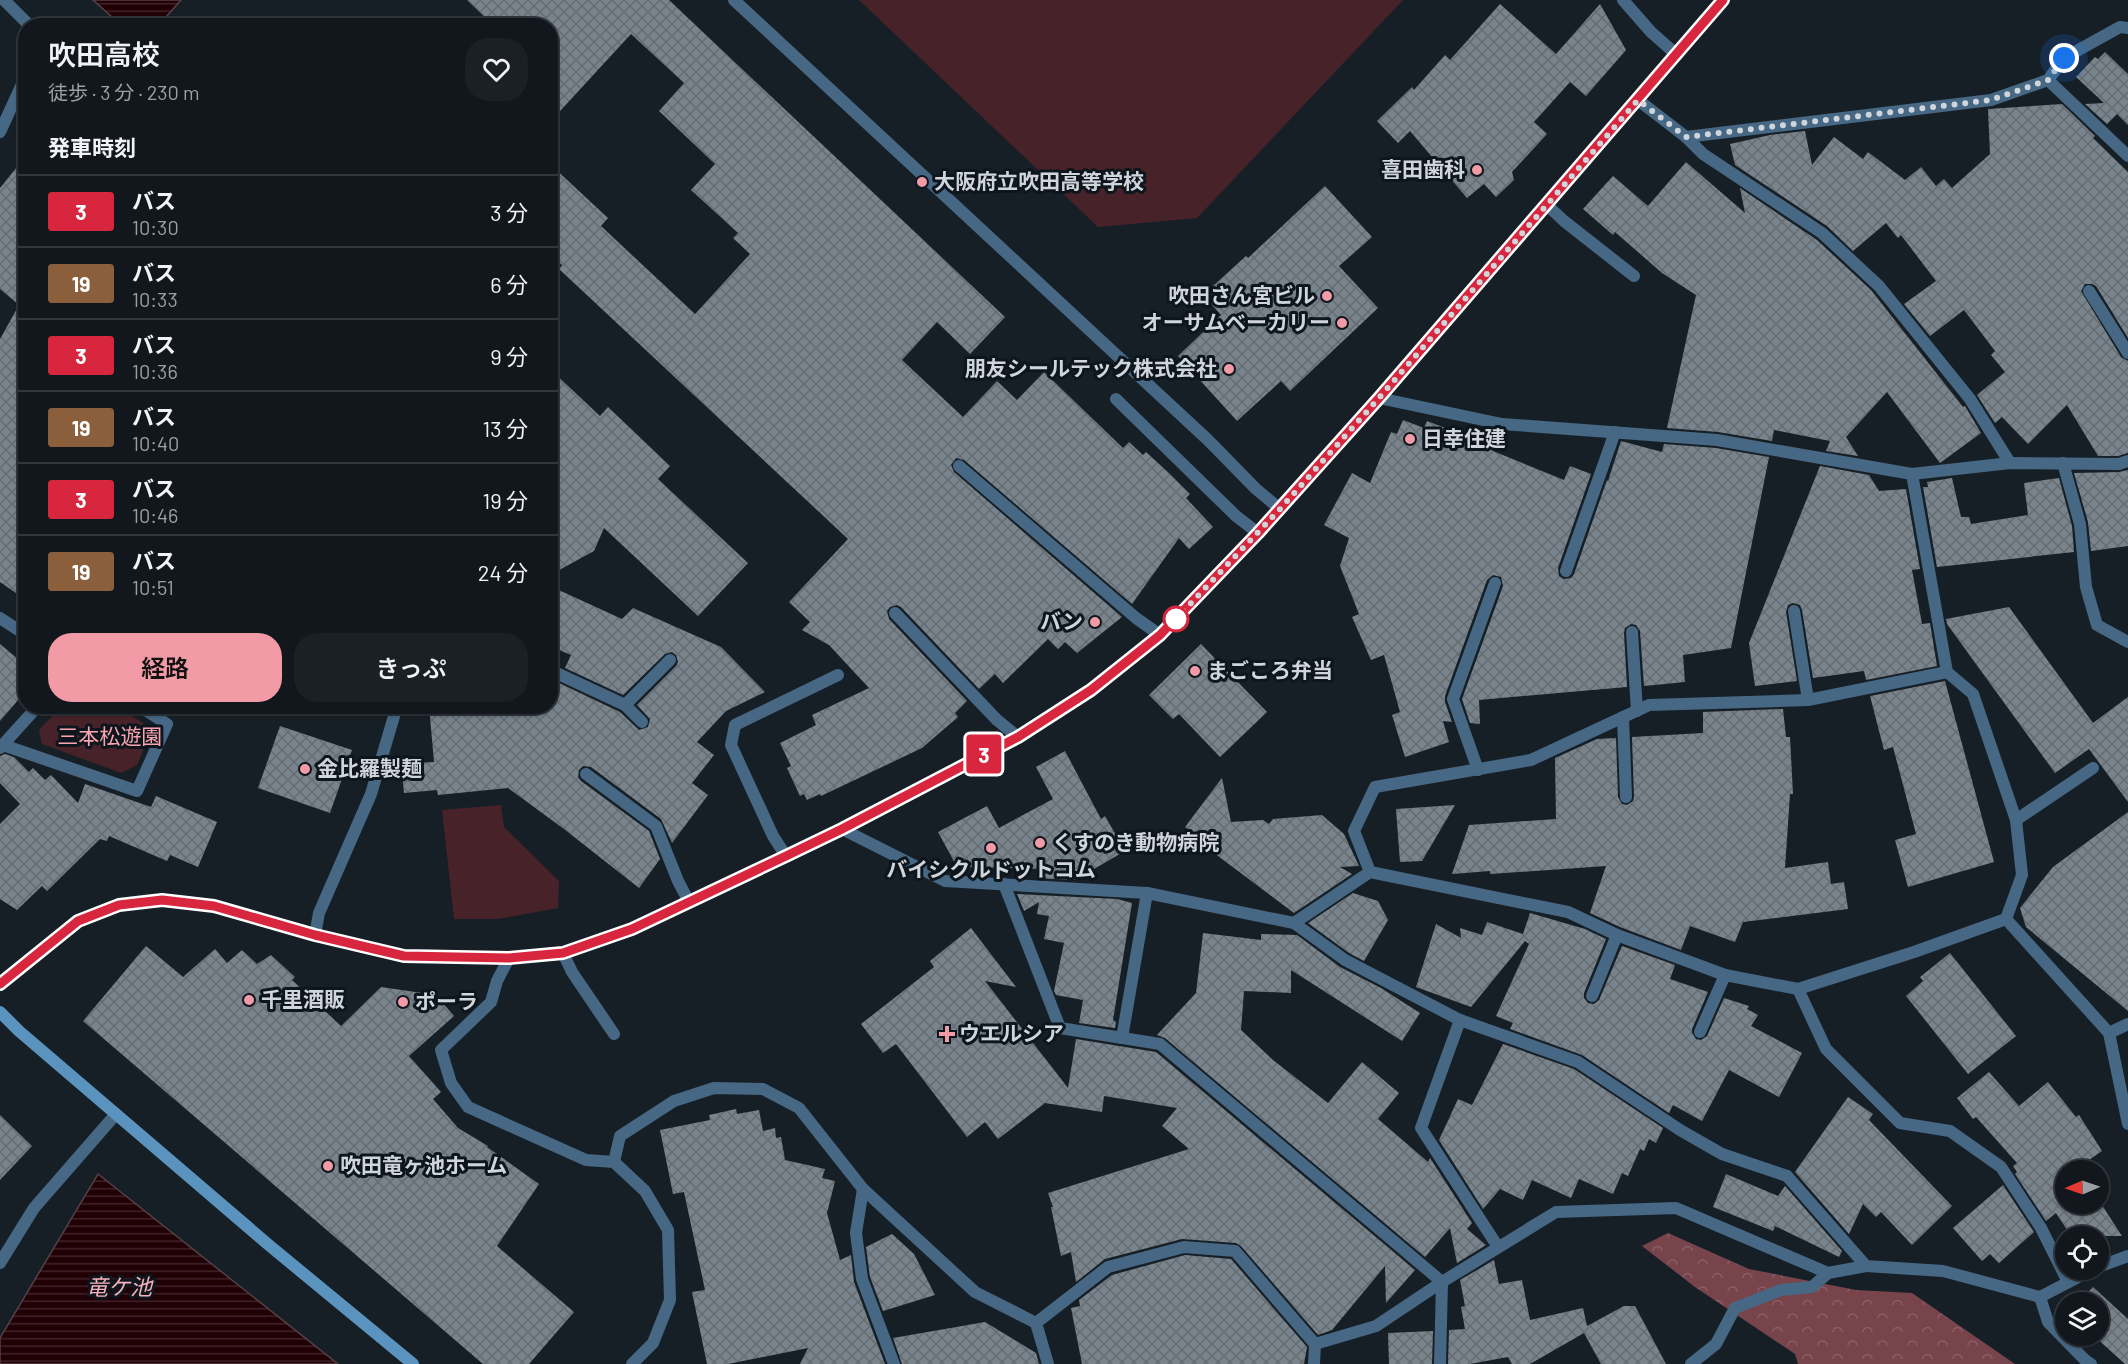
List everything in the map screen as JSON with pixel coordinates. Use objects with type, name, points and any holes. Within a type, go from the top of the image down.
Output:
[{"type":"street","points":[[4,0],[22,18]]},
{"type":"street","points":[[734,0],[1280,509]]},
{"type":"street","points":[[1623,0],[1651,32],[1677,55]]},
{"type":"street","points":[[0,984],[78,921],[119,905],[162,900],[214,906],[315,935],[404,956],[509,958],[563,953],[632,929],[786,856],[1018,737],[1091,690],[1160,635],[1258,533],[1379,398],[1723,0]]},
{"type":"street","points":[[1686,137],[1991,100],[2048,80],[2064,58],[2120,27],[2128,28]]},
{"type":"street","points":[[2048,80],[2128,156]]},
{"type":"street","points":[[0,132],[18,91]]},
{"type":"street","points":[[1638,100],[1686,137],[1703,154],[1822,233],[1879,286],[1970,399],[2010,463]]},
{"type":"street","points":[[1547,205],[1634,276]]},
{"type":"street","points":[[2089,291],[2128,353]]},
{"type":"street","points":[[1379,398],[1502,424],[1717,440],[1912,474],[2010,463],[2119,464],[2128,461]]},
{"type":"street","points":[[1116,399],[1236,516],[1258,533]]},
{"type":"street","points":[[1566,571],[1615,432]]},
{"type":"street","points":[[2063,463],[2080,524],[2086,587],[2097,625],[2128,642]]},
{"type":"street","points":[[958,466],[1136,618],[1160,635]]},
{"type":"street","points":[[1912,474],[1947,672],[1973,694],[2016,820],[2022,875],[2006,919]]},
{"type":"street","points":[[1478,770],[1453,699],[1495,583]]},
{"type":"street","points":[[1794,611],[1808,700]]},
{"type":"street","points":[[896,613],[997,720],[1018,737]]},
{"type":"street","points":[[0,618],[18,630]]},
{"type":"street","points":[[1632,632],[1637,711]]},
{"type":"street","points":[[625,705],[670,660]]},
{"type":"street","points":[[1370,872],[1354,831],[1375,787],[1531,760],[1649,705],[1808,700],[1947,672]]},
{"type":"street","points":[[558,674],[625,705],[642,722]]},
{"type":"street","points":[[786,856],[773,836],[731,745],[735,726],[838,675]]},
{"type":"street","points":[[31,714],[2,747],[137,792],[167,724],[151,714]]},
{"type":"street","points":[[315,935],[319,913],[370,794],[395,714]]},
{"type":"street","points":[[1623,717],[1626,797]]},
{"type":"street","points":[[2016,820],[2093,768]]},
{"type":"street","points":[[586,774],[656,826],[689,902]]},
{"type":"street","points":[[842,829],[945,880],[1147,892],[1294,923],[1345,960],[1460,1020],[1578,1062],[1680,1130],[1722,1154],[1787,1176],[1866,1266]]},
{"type":"street","points":[[1294,923],[1370,872],[1568,912],[1617,935],[1725,975],[1798,989],[1914,952],[2006,919]]},
{"type":"street","points":[[1004,884],[1060,1028],[1160,1044],[1442,1282]]},
{"type":"street","points":[[1122,1038],[1147,892]]},
{"type":"street","points":[[2006,919],[2109,1034],[2128,1124]]},
{"type":"street","points":[[1592,996],[1617,935]]},
{"type":"street","points":[[563,953],[572,972],[614,1035]]},
{"type":"street","points":[[509,958],[497,981],[491,1002],[441,1050],[451,1083],[468,1107],[586,1160],[614,1162],[645,1191],[668,1230],[670,1300],[653,1344],[632,1364]]},
{"type":"street","points":[[1700,1032],[1725,975]]},
{"type":"street","points":[[1691,1364],[1716,1344],[1735,1308],[1781,1290],[1812,1287],[1828,1273],[1866,1266],[1943,1270],[2040,1297],[2068,1281],[2042,1228],[2001,1167],[1950,1131],[1900,1123],[1826,1049],[1798,989]]},
{"type":"street","points":[[0,1012],[19,1031],[270,1246],[413,1364]]},
{"type":"street","points":[[1460,1020],[1421,1128],[1498,1247]]},
{"type":"street","points":[[2109,1034],[2128,1024]]},
{"type":"street","points":[[614,1162],[620,1136],[674,1101],[714,1088],[763,1089],[799,1108],[862,1189],[975,1292],[1036,1323],[1048,1364]]},
{"type":"street","points":[[0,1263],[34,1208],[116,1114]]},
{"type":"street","points":[[862,1189],[856,1233],[862,1279],[894,1364]]},
{"type":"street","points":[[1315,1344],[1376,1326],[1442,1282],[1556,1212],[1676,1208],[1828,1273]]},
{"type":"street","points":[[1036,1323],[1108,1267],[1184,1247],[1235,1251],[1315,1344],[1314,1364]]},
{"type":"street","points":[[2109,1263],[2128,1256]]},
{"type":"street","points":[[1440,1364],[1442,1282]]},
{"type":"street","points":[[2040,1297],[2048,1322],[2091,1364]]},
{"type":"green space","points":[[859,0],[1403,0],[1197,218],[1098,227]]},
{"type":"green space","name":"三本松遊園","points":[[54,714],[128,714],[143,723],[148,738],[137,765],[121,773],[42,744],[39,730]]},
{"type":"green space","points":[[501,805],[504,827],[559,881],[558,908],[498,919],[454,919],[442,810]]},
{"type":"green space","points":[[1668,1233],[1749,1269],[1856,1290],[1912,1293],[2015,1364],[1798,1364],[1795,1354],[1695,1287],[1642,1246]]},
{"type":"water","points":[[93,0],[181,0],[165,18],[113,18]]},
{"type":"water","name":"竜ケ池","points":[[98,1174],[338,1364],[0,1364],[0,1338]]},
{"type":"building","points":[[467,0],[669,0],[1005,317],[970,354],[937,322],[902,360],[963,417],[997,381],[1017,400],[1044,372],[1123,448],[1129,442],[1143,455],[1146,452],[1170,474],[1190,494],[1186,498],[1213,527],[1189,549],[1179,538],[1132,604],[964,460],[956,458],[951,465],[954,472],[1122,617],[1077,653],[1065,642],[1058,649],[1048,639],[1003,683],[995,674],[979,689],[901,607],[897,605],[890,607],[887,611],[889,619],[967,701],[955,713],[958,717],[922,748],[821,796],[820,794],[807,800],[804,794],[800,796],[787,768],[791,766],[780,743],[816,725],[812,715],[869,688],[829,645],[802,630],[810,622],[789,602],[848,539],[559,269],[562,265],[558,261],[558,171],[608,218],[601,226],[695,314],[750,254],[733,238],[738,233],[691,190],[715,164],[659,111],[684,83],[631,34],[558,113],[558,18],[486,18]]},
{"type":"building","points":[[1500,4],[1556,54],[1600,4],[1626,50],[1586,96],[1570,82],[1534,122],[1547,134],[1512,172],[1514,180],[1496,197],[1484,184],[1467,198],[1410,131],[1398,143],[1377,121],[1412,87],[1414,90],[1445,55],[1450,60]]},
{"type":"building","points":[[2105,52],[2128,74],[2128,125],[2117,114],[2107,124],[2085,104],[2104,103],[2076,77],[2095,57],[2098,59]]},
{"type":"building","points":[[2062,104],[2128,172],[2128,338],[2096,286],[2085,284],[2081,291],[2121,357],[2128,361],[2128,453],[2118,456],[2098,456],[2067,405],[2028,444],[2002,417],[1995,423],[1977,395],[2005,372],[1991,355],[1995,351],[1964,310],[1930,336],[1904,304],[1936,281],[1901,235],[1898,238],[1886,223],[1853,251],[1827,226],[1735,165],[1730,144],[1770,135],[1805,131],[1812,165],[1834,137],[1863,159],[1868,152],[1905,180],[1921,167],[1936,186],[1944,179],[1952,188],[1990,154],[1988,109]]},
{"type":"building","points":[[1686,162],[1745,213],[1740,188],[1817,240],[1871,290],[1963,407],[1965,406],[1981,433],[1940,463],[1887,392],[1846,437],[1858,456],[1826,451],[1830,441],[1774,430],[1772,441],[1718,432],[1667,428],[1696,295],[1662,273],[1615,232],[1613,235],[1583,209],[1613,176],[1648,206]]},
{"type":"building","points":[[18,166],[18,304],[0,289],[0,188]]},
{"type":"building","points":[[1325,186],[1372,237],[1339,266],[1378,308],[1290,391],[1281,381],[1237,421],[1178,356],[1221,315],[1203,295],[1246,256],[1248,258]]},
{"type":"building","points":[[18,307],[18,594],[0,582],[0,339]]},
{"type":"building","points":[[558,377],[600,416],[608,407],[670,466],[658,479],[748,563],[698,616],[604,528],[594,551],[558,571]]},
{"type":"building","points":[[1403,420],[1424,428],[1427,421],[1495,447],[1493,451],[1564,480],[1570,466],[1591,474],[1558,568],[1559,576],[1564,579],[1571,578],[1574,574],[1621,441],[1662,452],[1664,444],[1716,448],[1769,457],[1731,648],[1683,655],[1685,682],[1644,686],[1640,631],[1636,625],[1631,624],[1625,628],[1624,633],[1627,687],[1479,700],[1480,724],[1470,723],[1462,699],[1503,586],[1501,577],[1493,575],[1487,580],[1445,696],[1452,722],[1443,721],[1449,742],[1405,757],[1392,715],[1400,712],[1384,655],[1371,660],[1352,617],[1359,614],[1340,566],[1349,538],[1324,525],[1352,473],[1370,483],[1391,432],[1397,434]]},
{"type":"building","points":[[1820,466],[1869,475],[1879,491],[1906,489],[1920,569],[1912,570],[1922,624],[1930,623],[1937,666],[1866,680],[1864,671],[1813,678],[1802,610],[1800,605],[1793,603],[1788,605],[1786,612],[1797,681],[1755,686],[1749,643]]},
{"type":"building","points":[[2128,470],[2128,546],[2091,551],[2088,522],[2074,473]]},
{"type":"building","points":[[1952,478],[1961,517],[1969,517],[1971,524],[2028,515],[2024,483],[2059,478],[2072,526],[2074,552],[1937,567],[1923,487],[1928,487],[1927,482]]},
{"type":"building","points":[[558,590],[622,619],[633,608],[721,647],[765,692],[726,711],[697,742],[714,755],[692,783],[708,795],[672,843],[661,819],[591,767],[583,766],[579,770],[578,777],[581,781],[649,831],[660,859],[639,888],[508,788],[438,795],[437,790],[404,793],[401,764],[434,762],[430,714],[558,714],[559,683],[620,712],[639,730],[648,727],[650,719],[637,705],[678,662],[676,655],[672,652],[665,654],[623,695],[565,668],[571,655],[558,649]]},
{"type":"building","points":[[2009,607],[2093,723],[2128,697],[2128,802],[2089,749],[2055,773],[1947,624],[1946,619]]},
{"type":"building","points":[[0,644],[18,659],[18,700],[0,721]]},
{"type":"building","points":[[1201,644],[1267,712],[1220,757],[1179,714],[1173,719],[1149,695]]},
{"type":"building","points":[[1945,681],[1994,862],[1908,887],[1895,840],[1916,834],[1893,747],[1884,750],[1870,696]]},
{"type":"building","points":[[1783,709],[1786,737],[1790,737],[1793,794],[1790,794],[1785,868],[1828,862],[1831,884],[1844,882],[1848,909],[1743,922],[1735,942],[1690,926],[1681,950],[1590,913],[1606,866],[1490,874],[1490,871],[1452,874],[1469,825],[1556,819],[1555,758],[1597,739],[1616,738],[1618,797],[1622,804],[1627,805],[1633,801],[1634,797],[1632,737],[1703,733],[1703,712]]},
{"type":"building","name":"金比羅製麺","points":[[280,726],[352,750],[330,813],[258,788]]},
{"type":"building","points":[[1065,751],[1101,819],[1105,816],[1125,851],[1075,880],[1036,878],[1047,869],[957,867],[938,832],[987,806],[999,828],[1053,799],[1036,767]]},
{"type":"building","points":[[5,754],[14,757],[29,772],[33,768],[45,780],[51,775],[78,803],[85,784],[151,807],[156,796],[217,822],[198,867],[170,855],[167,861],[109,836],[107,841],[100,839],[47,891],[42,886],[17,910],[0,899],[0,824],[20,804],[0,783],[0,756]]},
{"type":"building","points":[[1222,778],[1231,822],[1263,820],[1269,824],[1273,819],[1322,815],[1344,834],[1359,866],[1340,867],[1352,874],[1294,913],[1214,853],[1216,851],[1185,827]]},
{"type":"building","points":[[1455,805],[1422,861],[1400,862],[1396,809]]},
{"type":"building","points":[[2128,812],[2128,1011],[2026,927],[2020,908],[2053,867]]},
{"type":"building","points":[[1353,893],[1378,901],[1388,920],[1364,961],[1349,953],[1308,923]]},
{"type":"building","points":[[1017,894],[1117,899],[1132,903],[1113,1020],[1116,1022],[1115,1028],[1079,1023],[1083,1000],[1056,995],[1054,991],[1064,943],[1044,939],[1049,916],[1037,914],[1039,902],[1024,911]]},
{"type":"building","points":[[1530,913],[1585,929],[1606,939],[1584,993],[1584,998],[1588,1003],[1594,1004],[1599,1000],[1622,946],[1675,965],[1670,979],[1708,992],[1692,1029],[1696,1039],[1701,1040],[1707,1036],[1724,998],[1749,1006],[1747,1009],[1758,1015],[1751,1026],[1802,1053],[1779,1097],[1729,1070],[1702,1121],[1673,1105],[1669,1113],[1582,1055],[1510,1029],[1513,1023],[1496,1016],[1529,944],[1525,941],[1471,1007],[1416,987],[1436,924],[1461,938],[1460,928],[1482,935],[1487,922],[1523,934]]},
{"type":"building","points":[[971,928],[1016,987],[985,981],[1068,1088],[1076,1039],[1156,1052],[1415,1270],[1386,1303],[1385,1266],[1332,1330],[1318,1335],[1236,1243],[1182,1239],[1105,1259],[1076,1282],[1071,1252],[1061,1256],[1051,1207],[1053,1207],[1048,1193],[1189,1149],[1162,1126],[1177,1108],[1104,1096],[1102,1112],[1045,1103],[998,1139],[985,1122],[967,1137],[896,1044],[883,1053],[861,1024],[934,967],[930,961]]},
{"type":"building","points":[[1203,933],[1261,940],[1261,934],[1297,935],[1340,967],[1381,988],[1420,1013],[1402,1041],[1291,970],[1291,993],[1244,991],[1241,1030],[1273,1060],[1328,1103],[1362,1062],[1399,1093],[1378,1119],[1428,1162],[1430,1158],[1472,1223],[1467,1229],[1486,1245],[1457,1263],[1450,1228],[1425,1257],[1165,1038],[1157,1035],[1196,993]]},
{"type":"building","name":"吹田竜ヶ池ホーム","points":[[146,946],[183,977],[215,949],[227,963],[242,950],[257,964],[271,955],[295,977],[292,980],[341,1026],[381,987],[436,995],[454,1016],[409,1056],[441,1092],[433,1099],[458,1128],[488,1146],[539,1184],[497,1246],[574,1312],[529,1364],[483,1364],[83,1021]]},
{"type":"building","points":[[1950,953],[2016,1036],[1968,1074],[1906,996],[1923,981],[1920,977]]},
{"type":"building","points":[[1503,1044],[1574,1069],[1663,1128],[1656,1143],[1649,1139],[1644,1151],[1640,1149],[1628,1176],[1622,1173],[1613,1194],[1579,1179],[1571,1198],[1532,1180],[1523,1200],[1500,1189],[1483,1209],[1439,1140],[1458,1099],[1472,1105]]},
{"type":"building","points":[[1989,1072],[2019,1106],[2048,1082],[2076,1117],[2079,1115],[2102,1151],[2089,1160],[2055,1160],[2055,1214],[2046,1221],[2015,1174],[2017,1172],[2013,1166],[2017,1163],[1976,1117],[1973,1119],[1957,1098]]},
{"type":"building","points":[[1848,1097],[1873,1114],[1869,1120],[1952,1206],[1912,1245],[1881,1212],[1876,1217],[1863,1204],[1849,1234],[1795,1172]]},
{"type":"building","points":[[736,1109],[737,1114],[759,1110],[763,1131],[775,1128],[776,1138],[781,1137],[785,1160],[825,1169],[822,1178],[835,1181],[827,1213],[840,1260],[851,1255],[854,1282],[885,1364],[800,1364],[808,1348],[728,1364],[707,1364],[692,1292],[705,1290],[684,1192],[673,1194],[660,1130],[710,1120],[709,1115]]},
{"type":"building","points":[[0,1115],[32,1146],[0,1180]]},
{"type":"building","points":[[1726,1174],[1778,1196],[1785,1186],[1842,1251],[1839,1257],[1775,1226],[1773,1231],[1713,1207]]},
{"type":"building","points":[[2003,1185],[2034,1232],[1999,1263],[1990,1254],[1982,1261],[1953,1228]]},
{"type":"building","points":[[2057,1214],[2108,1214],[2122,1236],[2109,1236],[2109,1226],[2064,1226]]},
{"type":"building","points":[[892,1234],[914,1254],[935,1295],[883,1311],[870,1277],[866,1247]]},
{"type":"building","points":[[1185,1255],[1231,1259],[1307,1347],[1304,1364],[1082,1364],[1071,1308],[1080,1306],[1079,1300],[1112,1275]]},
{"type":"building","points":[[1494,1260],[1499,1284],[1522,1280],[1530,1320],[1583,1308],[1587,1326],[1624,1306],[1635,1306],[1666,1364],[1601,1364],[1584,1333],[1530,1364],[1512,1364],[1508,1357],[1470,1364],[1448,1364],[1449,1330],[1465,1329],[1461,1307],[1465,1306],[1460,1280]]},
{"type":"building","points":[[2093,1287],[2098,1292],[2088,1292]]},
{"type":"building","points":[[2109,1302],[2128,1319],[2128,1364],[2125,1364],[2105,1346],[2109,1346]]},
{"type":"building","points":[[985,1322],[1036,1353],[1039,1364],[902,1364],[893,1338]]},
{"type":"building","points":[[1433,1331],[1432,1364],[1389,1364],[1388,1333]]},
{"type":"bus line","name":"3","points":[[0,984],[78,921],[119,905],[162,900],[214,906],[315,935],[404,956],[509,958],[563,953],[632,929],[786,856],[1018,737],[1091,690],[1160,635],[1258,533],[1379,398],[1723,0]]},
{"type":"place","name":"喜田歯科","points":[[1477,170]]},
{"type":"place","name":"大阪府立吹田高等学校","points":[[922,182]]},
{"type":"place","name":"吹田さん宮ビル","points":[[1327,296]]},
{"type":"place","name":"オーサムベーカリー","points":[[1342,323]]},
{"type":"place","name":"朋友シールテック株式会社","points":[[1229,369]]},
{"type":"place","name":"日幸住建","points":[[1410,439]]},
{"type":"place","name":"バン","points":[[1095,622]]},
{"type":"place","name":"まごころ弁当","points":[[1195,671]]},
{"type":"place","name":"金比羅製麺","points":[[305,769]]},
{"type":"place","name":"くすのき動物病院","points":[[1040,843]]},
{"type":"place","name":"バイシクルドットコム","points":[[991,848]]},
{"type":"place","name":"千里酒販","points":[[249,1000]]},
{"type":"place","name":"ポーラ","points":[[403,1002]]},
{"type":"place","name":"ウエルシア","points":[[947,1034]]},
{"type":"place","name":"吹田竜ヶ池ホーム","points":[[328,1166]]},
{"type":"route","points":[[1176,619],[1280,509],[1379,398],[1638,100],[1686,137],[1991,100],[2048,80],[2064,58]]}]
